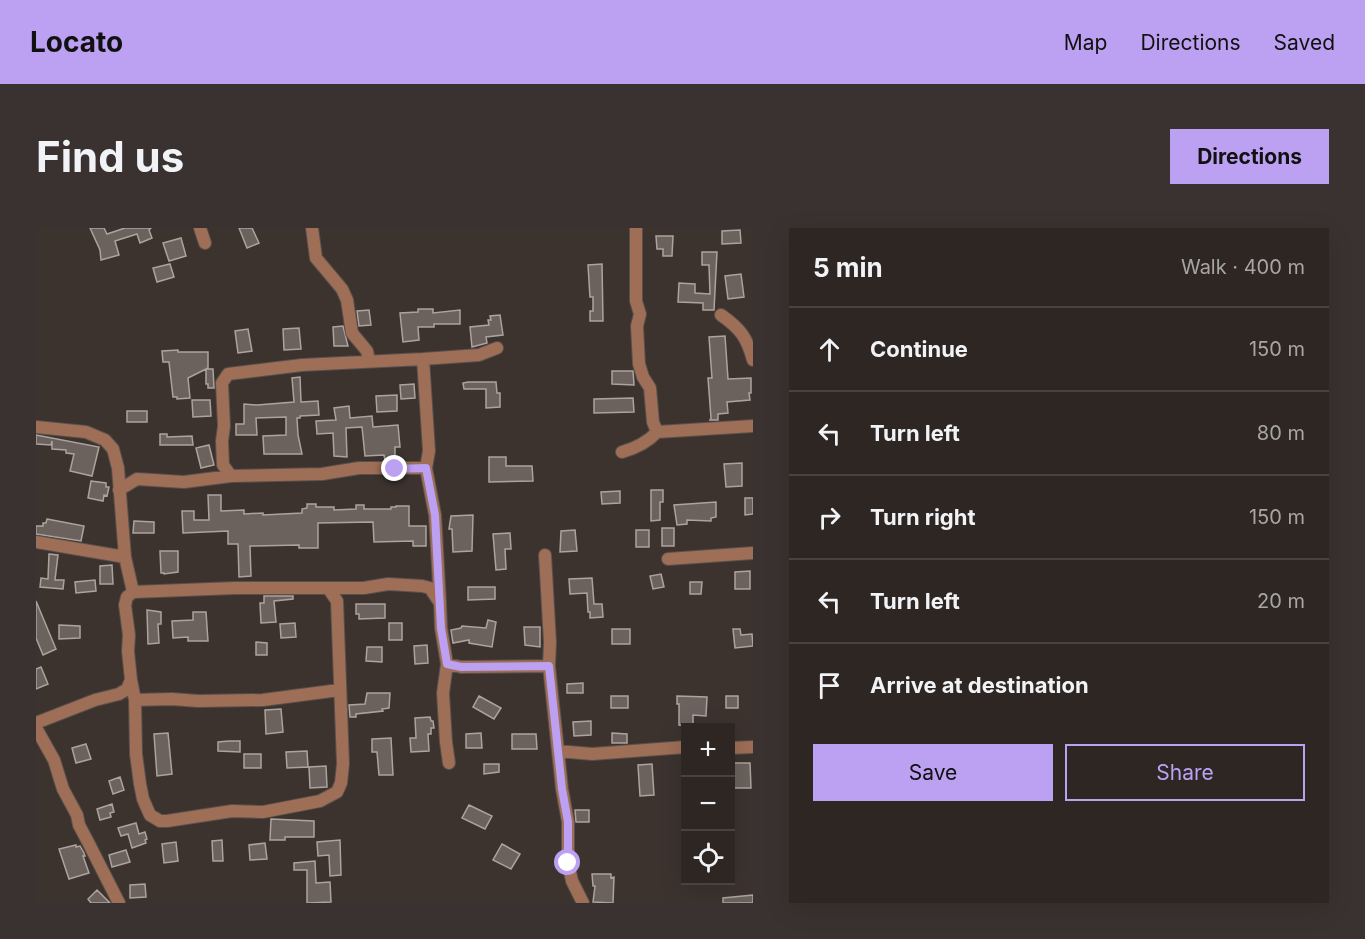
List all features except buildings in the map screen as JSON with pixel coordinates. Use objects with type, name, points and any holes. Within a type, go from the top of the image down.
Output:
[{"type":"street","points":[[200,228],[205,243]]},
{"type":"street","points":[[312,228],[316,258],[342,289],[347,300],[352,333],[367,351],[369,361]]},
{"type":"street","points":[[636,228],[636,301],[640,314],[637,326],[639,364],[650,388],[653,422],[657,432]]},
{"type":"street","points":[[722,315],[737,326],[748,343],[753,360]]},
{"type":"street","points":[[231,476],[223,465],[222,441],[224,426],[222,383],[228,374],[257,369],[478,356],[497,348]]},
{"type":"street","points":[[423,360],[429,451],[426,468],[435,515],[441,628],[447,664],[443,693],[449,763]]},
{"type":"street","points":[[622,452],[650,440],[657,432],[753,426]]},
{"type":"street","points":[[36,427],[86,432],[105,440],[116,456],[125,558],[133,592]]},
{"type":"street","points":[[119,490],[137,479],[184,482],[231,476],[322,474],[359,468],[426,468]]},
{"type":"street","points":[[36,542],[125,558]]},
{"type":"street","points":[[669,559],[753,553]]},
{"type":"street","points":[[545,555],[550,642],[549,666],[568,822],[570,873],[583,903]]},
{"type":"street","points":[[328,588],[337,601],[343,765],[341,783],[337,792],[320,801],[286,809],[256,812],[232,811],[160,821],[150,815],[143,799],[136,754],[135,700],[128,651],[129,635],[125,605],[127,597],[133,592],[235,588],[328,588],[364,588],[388,584],[430,588],[440,603]]},
{"type":"street","points":[[447,664],[461,667],[549,666]]},
{"type":"street","points":[[36,723],[95,700],[119,694],[127,689],[131,680]]},
{"type":"street","points":[[135,700],[263,700],[339,690]]},
{"type":"street","points":[[36,728],[54,760],[63,789],[77,815],[79,825],[119,903]]},
{"type":"street","points":[[558,752],[592,754],[681,747]]},
{"type":"street","points":[[735,748],[753,747]]},
{"type":"route","points":[[395,469],[426,468],[435,515],[441,628],[447,664],[461,667],[549,666],[562,789],[568,822],[568,863]]}]
